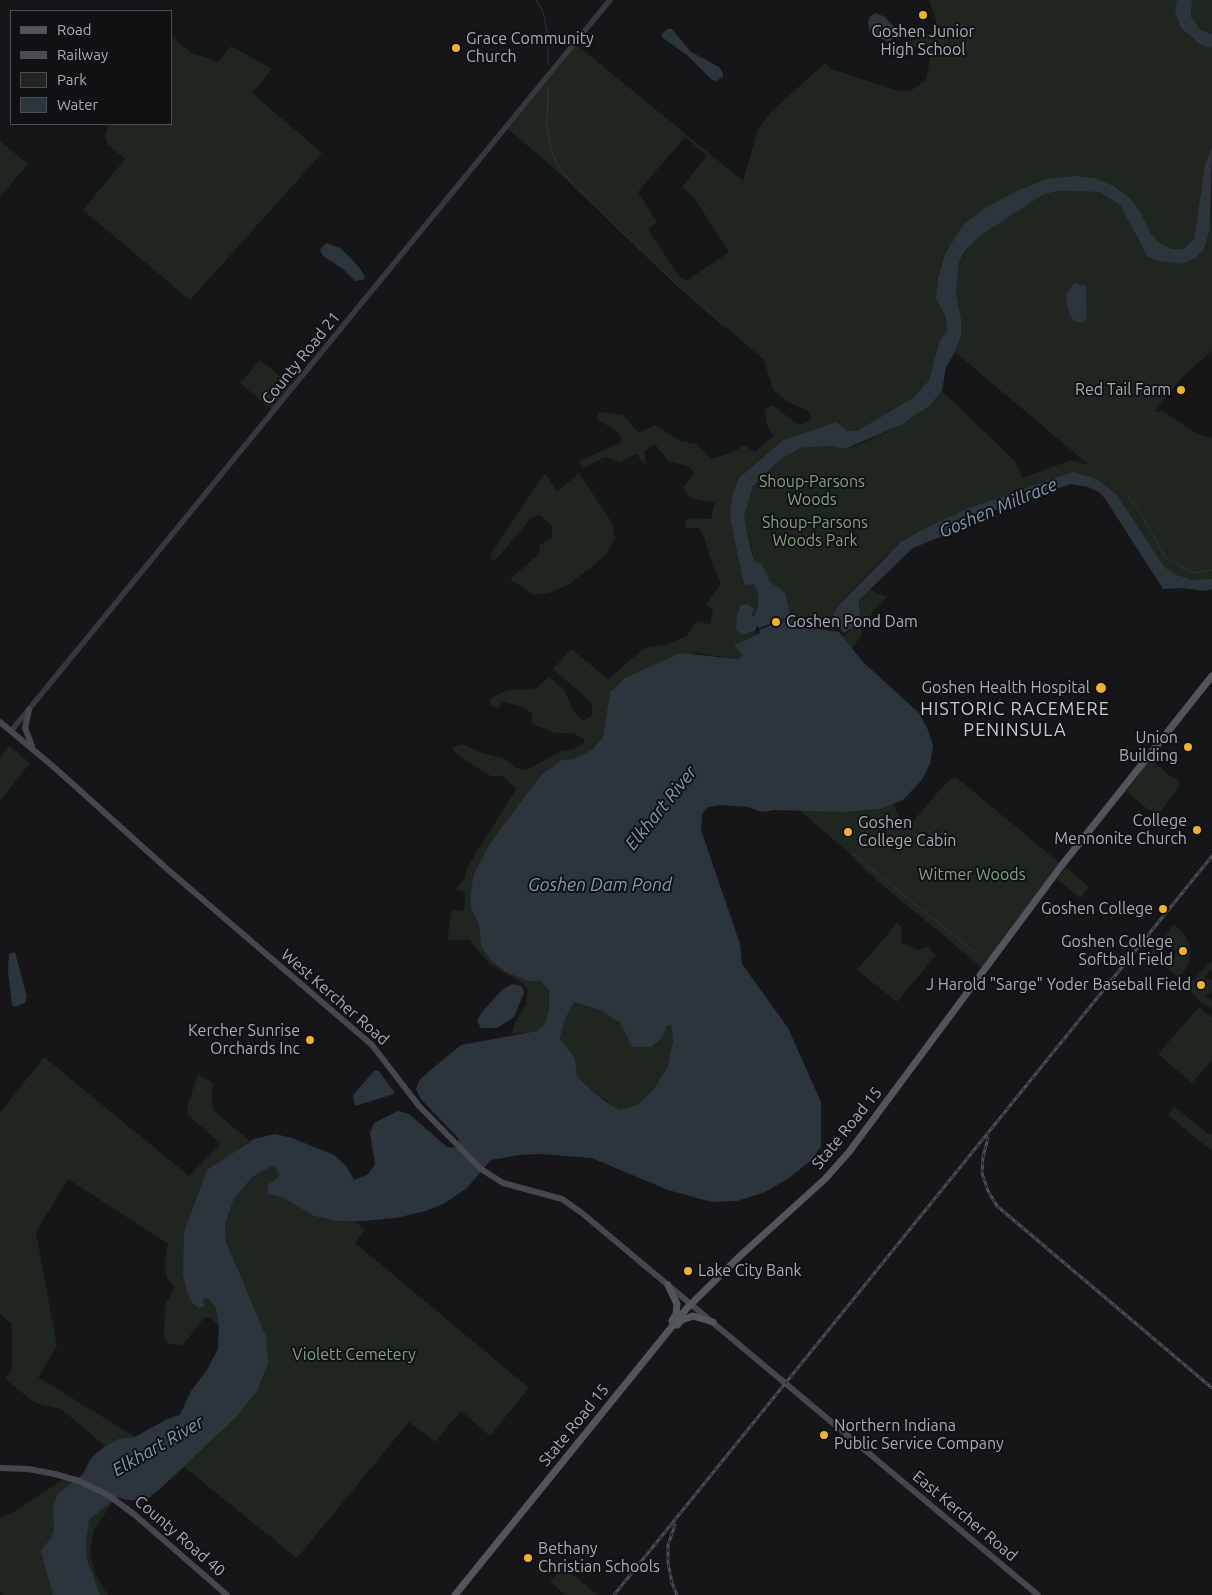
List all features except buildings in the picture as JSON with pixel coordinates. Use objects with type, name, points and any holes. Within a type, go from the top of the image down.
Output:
[{"type":"main road","name":"State Road 15","points":[[455,1595],[691,1304],[724,1270],[825,1179],[844,1159],[1067,858],[1212,676]]},
{"type":"main road","points":[[29,710],[25,728],[35,751]]},
{"type":"main road","name":"West Kercher Road","points":[[0,722],[171,873],[372,1045],[415,1101],[486,1173],[503,1183],[553,1195],[571,1204],[691,1304]]},
{"type":"main road","points":[[660,1340],[676,1314],[677,1304],[668,1285]]},
{"type":"main road","name":"East Kercher Road","points":[[691,1304],[1038,1595]]},
{"type":"main road","points":[[660,1340],[687,1317],[697,1316],[713,1322]]},
{"type":"main road","name":"County Road 40","points":[[0,1468],[28,1469],[67,1477],[100,1491],[124,1506],[227,1595]]},
{"type":"street","name":"County Road 21","points":[[11,731],[610,0]]},
{"type":"green space","points":[[929,0],[1177,0],[1181,28],[1193,39],[1212,48],[1212,147],[1205,164],[1194,239],[1183,249],[1172,249],[1158,242],[1131,199],[1114,186],[1094,178],[988,207],[936,299],[945,315],[947,330],[939,342],[929,380],[914,397],[857,431],[847,431],[836,422],[783,440],[739,478],[730,519],[744,585],[754,583],[758,594],[758,607],[755,617],[752,614],[737,614],[737,630],[743,635],[755,632],[756,634],[735,645],[743,655],[739,659],[697,653],[610,692],[603,737],[593,749],[574,759],[562,760],[541,775],[490,843],[474,874],[471,908],[479,924],[481,947],[528,981],[541,981],[549,991],[549,1009],[545,1024],[537,1031],[512,1034],[515,1022],[526,1004],[528,990],[522,983],[491,965],[469,940],[447,940],[452,910],[464,911],[465,892],[455,890],[465,878],[466,870],[517,788],[502,776],[491,776],[482,771],[454,752],[453,747],[462,744],[481,753],[504,758],[516,768],[527,770],[561,751],[572,750],[583,744],[585,739],[572,733],[555,733],[532,724],[532,714],[524,707],[503,702],[498,708],[490,705],[490,698],[508,690],[535,689],[549,677],[565,691],[572,709],[583,721],[592,715],[592,703],[553,669],[571,649],[608,679],[646,647],[664,645],[687,636],[697,621],[710,624],[713,610],[706,605],[721,583],[699,528],[685,528],[687,518],[711,519],[715,503],[690,498],[683,487],[695,473],[688,466],[668,461],[655,444],[644,451],[646,466],[636,454],[620,462],[605,457],[583,468],[578,462],[621,442],[620,434],[596,418],[600,412],[623,415],[639,433],[655,425],[680,441],[696,444],[712,459],[733,452],[744,445],[755,452],[773,436],[767,425],[764,410],[772,405],[799,425],[812,419],[807,410],[790,403],[773,390],[764,360],[676,284],[571,183],[508,129],[577,45],[743,181],[758,129],[771,112],[825,63],[832,69],[899,91],[912,90],[926,80],[930,59],[929,53],[921,48],[910,47],[909,42],[933,32],[937,24]],"holes":[[[685,137],[707,156],[682,187],[693,196],[729,252],[686,281],[679,276],[648,229],[657,222],[638,192]]]},
{"type":"green space","points":[[1192,0],[1212,0],[1212,34],[1201,30],[1191,17]]},
{"type":"green space","points":[[172,37],[192,53],[212,59],[217,63],[231,46],[272,69],[252,93],[322,153],[190,300],[83,210],[125,159],[107,144],[105,136],[109,125],[172,125]]},
{"type":"green space","points":[[0,141],[28,164],[0,197]]},
{"type":"green space","points":[[1060,191],[1100,192],[1120,205],[1141,246],[1183,264],[1210,229],[1212,209],[1212,351],[1184,375],[1155,411],[1164,412],[1198,434],[1212,438],[1212,582],[1197,586],[1160,571],[1103,491],[1083,479],[1057,484],[907,543],[886,556],[838,606],[838,624],[834,630],[797,625],[793,622],[785,592],[769,581],[767,572],[760,563],[755,562],[744,517],[753,486],[778,461],[800,448],[830,446],[845,449],[858,445],[903,424],[929,406],[942,391],[1015,461],[1022,478],[1071,460],[1089,465],[955,352],[961,336],[961,319],[956,294],[959,263],[963,254],[981,235],[1015,211],[1044,194]]},
{"type":"green space","points":[[260,360],[293,387],[273,411],[240,383]]},
{"type":"green space","points":[[545,473],[557,492],[579,473],[612,523],[615,539],[605,556],[568,585],[549,593],[533,595],[510,579],[540,553],[539,545],[552,538],[552,526],[546,520],[540,515],[532,517],[494,562],[490,555]]},
{"type":"green space","points":[[869,589],[887,597],[872,612],[870,618],[867,618],[861,630],[862,635],[852,648],[855,653],[842,637],[850,631],[860,611],[859,600]]},
{"type":"green space","points":[[9,746],[30,763],[0,801],[0,757]]},
{"type":"green space","points":[[1151,758],[1157,761],[1155,763],[1174,779],[1176,777],[1180,785],[1161,811],[1158,812],[1149,810],[1126,792]]},
{"type":"green space","name":"Witmer Woods","points":[[953,778],[957,778],[1062,865],[985,970],[868,873],[847,851],[798,809],[845,812],[881,809],[894,803],[900,820],[909,826],[945,784]]},
{"type":"green space","points":[[1066,867],[1089,887],[1080,898],[1057,879]]},
{"type":"green space","points":[[897,923],[902,928],[901,943],[919,950],[928,947],[936,955],[897,1002],[857,970]]},
{"type":"green space","name":"Goshen College Softball Field","points":[[1174,924],[1186,936],[1190,950],[1189,964],[1179,978],[1157,960],[1151,952]],"holes":[[[1164,943],[1172,945],[1176,952],[1174,958],[1167,963],[1154,954]]]},
{"type":"green space","name":"J Harold \"Sarge\" Yoder Baseball Field","points":[[1212,961],[1212,971],[1210,970],[1204,977],[1212,981],[1212,991],[1205,996],[1212,1001],[1212,1009],[1201,1002],[1190,991],[1190,983]]},
{"type":"green space","points":[[573,1002],[600,1010],[620,1023],[666,1026],[671,1023],[673,1041],[668,1066],[653,1090],[669,1151],[577,1077],[575,1058],[560,1040],[564,1021]]},
{"type":"green space","points":[[1199,1007],[1212,1018],[1212,1060],[1192,1083],[1158,1054]]},
{"type":"green space","points":[[44,1057],[189,1176],[221,1144],[188,1115],[187,1107],[198,1074],[213,1083],[213,1110],[250,1141],[207,1171],[243,1322],[180,1415],[191,1391],[207,1370],[218,1349],[219,1326],[209,1317],[204,1318],[182,1346],[168,1343],[164,1337],[165,1305],[175,1287],[167,1278],[164,1264],[168,1244],[68,1179],[36,1232],[57,1347],[38,1377],[135,1437],[118,1439],[105,1446],[61,1409],[35,1403],[5,1379],[12,1370],[12,1324],[0,1314],[0,1113]]},
{"type":"green space","points":[[1175,1107],[1207,1133],[1212,1134],[1212,1151],[1168,1115]]},
{"type":"green space","name":"Violett Cemetery","points":[[289,1162],[268,1194],[281,1197],[314,1216],[363,1221],[355,1221],[365,1230],[355,1243],[529,1388],[490,1436],[461,1411],[435,1442],[409,1422],[297,1558],[184,1467],[145,1501],[116,1497],[94,1530],[90,1552],[95,1574],[108,1595],[4,1595],[0,1591],[0,1518],[15,1511],[67,1477],[108,1495],[266,1336],[226,1240],[225,1224],[234,1199],[252,1177],[270,1167]]},
{"type":"green space","points":[[563,1567],[598,1595],[566,1595],[550,1582]]},
{"type":"water","points":[[1177,0],[1192,0],[1191,17],[1201,30],[1212,34],[1212,48],[1201,45],[1181,28],[1175,11]]},
{"type":"water","points":[[876,13],[885,17],[894,27],[894,37],[889,43],[870,32],[868,23],[870,16]]},
{"type":"water","points":[[667,29],[672,29],[691,52],[719,67],[723,77],[716,81],[712,80],[687,55],[663,38],[661,35]]},
{"type":"water","points":[[1212,147],[1210,229],[1204,249],[1195,258],[1183,264],[1159,261],[1147,256],[1120,205],[1100,192],[1060,191],[1044,194],[981,235],[963,253],[959,263],[956,294],[961,319],[961,336],[955,352],[946,367],[942,391],[929,406],[903,424],[845,449],[830,446],[800,448],[778,461],[753,486],[744,517],[751,550],[755,562],[760,563],[767,572],[769,581],[785,592],[791,616],[759,628],[757,625],[755,631],[743,635],[736,630],[737,614],[741,605],[748,604],[754,609],[752,614],[754,617],[758,607],[758,594],[754,584],[744,585],[730,519],[732,497],[739,478],[783,440],[836,422],[847,431],[857,431],[914,397],[929,380],[939,342],[947,330],[945,315],[936,299],[938,279],[945,254],[963,225],[987,207],[1017,191],[1047,179],[1074,176],[1094,178],[1114,186],[1131,199],[1158,242],[1172,249],[1183,249],[1194,239],[1205,164]]},
{"type":"water","points":[[326,243],[340,248],[361,270],[365,278],[355,281],[343,269],[323,256],[320,250]]},
{"type":"water","points":[[1074,283],[1086,286],[1087,319],[1081,323],[1073,320],[1068,310],[1066,296]]},
{"type":"water","name":"Goshen Millrace","points":[[1073,472],[1097,479],[1117,495],[1164,567],[1174,574],[1192,580],[1212,579],[1212,589],[1205,591],[1183,588],[1163,589],[1099,492],[1088,487],[1071,484],[978,516],[945,535],[913,548],[859,600],[860,614],[858,624],[844,633],[837,626],[833,615],[838,606],[901,542],[969,508]]},
{"type":"water","name":"Goshen Dam Pond","points":[[792,617],[799,626],[839,632],[863,662],[919,713],[928,730],[933,746],[930,764],[922,780],[903,800],[881,809],[845,812],[774,810],[762,812],[748,807],[722,805],[708,807],[702,814],[701,830],[740,944],[742,964],[788,1028],[821,1102],[821,1147],[810,1161],[789,1178],[763,1193],[737,1201],[712,1202],[668,1190],[592,1158],[540,1154],[519,1155],[491,1160],[467,1188],[445,1203],[426,1211],[396,1218],[363,1221],[338,1221],[314,1216],[281,1197],[268,1194],[268,1185],[280,1175],[275,1167],[270,1167],[252,1177],[234,1199],[225,1224],[226,1241],[266,1336],[268,1363],[257,1391],[237,1416],[145,1501],[117,1497],[89,1520],[86,1541],[87,1560],[100,1595],[53,1595],[41,1551],[52,1536],[54,1528],[53,1508],[57,1495],[83,1474],[91,1458],[105,1446],[118,1439],[135,1437],[167,1419],[180,1415],[191,1391],[207,1370],[218,1349],[219,1326],[216,1308],[208,1298],[203,1299],[204,1306],[199,1308],[192,1303],[186,1289],[183,1274],[184,1232],[207,1170],[254,1139],[275,1134],[292,1138],[334,1155],[346,1166],[354,1180],[367,1175],[375,1165],[370,1132],[374,1123],[398,1111],[409,1114],[447,1147],[459,1148],[458,1138],[421,1099],[416,1089],[420,1079],[461,1045],[537,1031],[545,1024],[549,1009],[549,991],[541,981],[528,981],[506,972],[493,962],[481,947],[479,924],[471,908],[471,890],[474,874],[490,843],[541,775],[562,760],[574,759],[593,749],[603,737],[610,692],[625,678],[680,653],[739,659],[743,655],[734,645],[760,633],[759,630]],"holes":[[[574,1002],[600,1010],[620,1023],[632,1047],[651,1047],[663,1037],[666,1026],[671,1024],[673,1041],[668,1066],[653,1090],[637,1105],[620,1110],[606,1102],[577,1077],[575,1058],[560,1039],[564,1021]]]},
{"type":"water","points":[[15,952],[27,997],[25,1003],[14,1007],[12,1005],[8,971],[9,954]]},
{"type":"water","points":[[512,984],[522,986],[524,993],[514,1017],[497,1028],[481,1028],[477,1021],[482,1012],[503,989]]},
{"type":"water","points":[[375,1070],[379,1071],[394,1094],[355,1106],[353,1095]]},
{"type":"waterway","points":[[536,0],[543,12],[548,36],[548,64]]},
{"type":"waterway","points":[[548,86],[547,129],[551,150],[559,167],[571,183],[604,215],[676,284],[724,326]]},
{"type":"waterway","points":[[1128,496],[1140,512],[1165,557],[1193,573],[1212,570]]},
{"type":"waterway","points":[[852,853],[974,952]]},
{"type":"railway","points":[[614,1595],[1212,856]]},
{"type":"railway","points":[[988,1138],[983,1157],[982,1173],[988,1191],[997,1206],[1212,1388]]},
{"type":"railway","points":[[675,1525],[668,1545],[668,1563],[672,1583],[677,1595]]},
{"type":"place","name":"Goshen Junior High School","points":[[923,15]]},
{"type":"place","name":"Grace Community Church","points":[[456,48]]},
{"type":"place","name":"Red Tail Farm","points":[[1181,390]]},
{"type":"place","name":"Goshen Pond Dam","points":[[776,622]]},
{"type":"place","name":"Goshen Health Hospital","points":[[1101,688]]},
{"type":"place","name":"Union Building","points":[[1188,747]]},
{"type":"place","name":"College Mennonite Church","points":[[1197,830]]},
{"type":"place","name":"Goshen College Cabin","points":[[848,832]]},
{"type":"place","name":"Goshen College","points":[[1163,909]]},
{"type":"place","name":"Goshen College Softball Field","points":[[1183,951]]},
{"type":"place","name":"J Harold \"Sarge\" Yoder Baseball Field","points":[[1201,985]]},
{"type":"place","name":"Kercher Sunrise Orchards Inc","points":[[310,1040]]},
{"type":"place","name":"Lake City Bank","points":[[688,1271]]},
{"type":"place","name":"Northern Indiana Public Service Company","points":[[824,1435]]},
{"type":"place","name":"Bethany Christian Schools","points":[[528,1558]]},
{"type":"district","name":"HISTORIC RACEMERE PENINSULA","points":[[1015,720]]},
{"type":"park label","name":"Shoup-Parsons Woods","points":[[812,491]]},
{"type":"park label","name":"Shoup-Parsons Woods Park","points":[[815,532]]},
{"type":"water label","name":"Elkhart River","points":[[661,808]]},
{"type":"water label","name":"Elkhart River","points":[[158,1446]]}]
